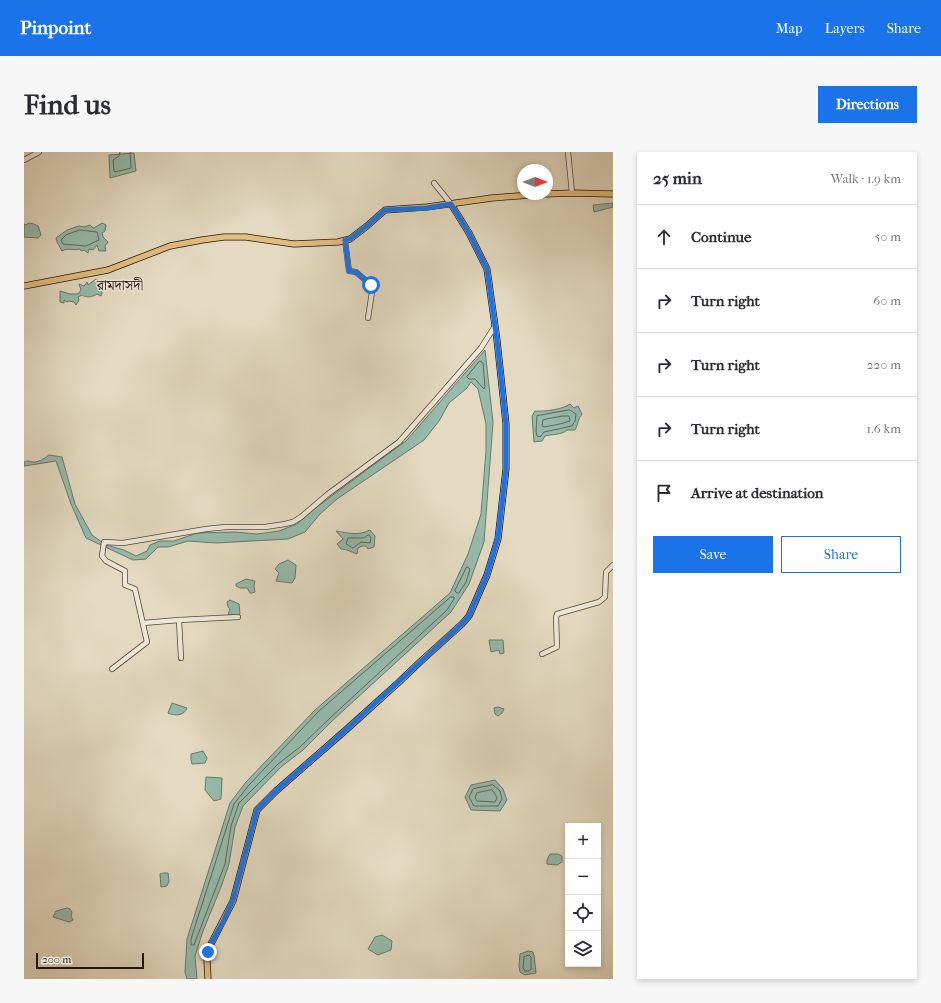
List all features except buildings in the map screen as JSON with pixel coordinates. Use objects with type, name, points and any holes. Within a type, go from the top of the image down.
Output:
[{"type":"main road","points":[[553,194],[613,194]]},
{"type":"main road","points":[[24,286],[108,270],[170,246],[202,240],[224,237],[246,237],[309,245],[338,242],[350,239],[385,210],[427,208],[492,198],[517,196]]},
{"type":"main road","points":[[208,979],[207,961],[211,944],[233,900],[257,810],[276,791],[399,682],[469,616],[487,575],[498,538],[506,469],[506,424],[487,269],[469,233],[451,204]]},
{"type":"street","points":[[24,160],[39,152]]},
{"type":"street","points":[[568,152],[572,193]]},
{"type":"street","points":[[434,183],[451,204]]},
{"type":"street","points":[[345,240],[349,271],[356,272],[371,285],[372,292],[368,318]]},
{"type":"street","points":[[112,669],[146,642],[135,589],[125,585],[125,571],[102,556],[104,542],[123,543],[206,529],[226,527],[265,527],[293,522],[328,494],[399,442],[481,348],[495,326]]},
{"type":"street","points":[[542,654],[557,648],[557,614],[603,600],[605,597],[606,572],[613,565]]},
{"type":"street","points":[[143,623],[238,617]]},
{"type":"street","points":[[179,620],[181,658]]},
{"type":"water","points":[[134,153],[136,171],[110,178],[109,155]]},
{"type":"water","points":[[613,203],[613,207],[594,212],[593,205]]},
{"type":"water","points":[[29,223],[38,226],[41,235],[38,238],[24,237],[24,224],[26,225]]},
{"type":"water","points":[[102,223],[106,225],[105,231],[102,233],[103,237],[108,242],[105,246],[106,251],[99,251],[97,245],[93,250],[89,249],[88,253],[79,249],[67,249],[62,251],[57,242],[56,238],[67,230],[79,226],[84,227],[90,225],[94,228]]},
{"type":"water","points":[[96,279],[100,281],[101,296],[97,294],[90,297],[85,297],[82,295],[78,297],[79,300],[76,305],[74,302],[67,302],[64,300],[64,303],[60,302],[60,291],[70,294],[78,294],[81,290],[79,284],[84,286],[87,282],[88,285]]},
{"type":"water","points":[[485,350],[493,422],[484,542],[469,584],[451,612],[333,720],[303,750],[281,767],[243,806],[235,827],[229,864],[195,956],[197,979],[187,979],[185,972],[187,939],[230,803],[246,782],[315,710],[450,593],[468,554],[481,514],[486,451],[486,424],[478,389],[471,382],[467,388],[449,403],[439,421],[424,440],[337,499],[320,514],[305,532],[288,539],[216,543],[188,541],[168,547],[158,547],[146,559],[133,560],[86,538],[71,504],[56,461],[24,466],[24,462],[38,461],[49,455],[62,457],[75,504],[92,535],[106,545],[124,550],[136,556],[147,551],[150,545],[160,541],[174,541],[197,533],[235,532],[257,534],[279,531],[297,524],[314,509],[406,441]]},
{"type":"water","points":[[570,404],[574,408],[578,406],[582,414],[575,430],[567,430],[560,434],[545,436],[542,441],[534,442],[532,416],[535,411],[554,410]]},
{"type":"water","points":[[370,530],[375,536],[374,547],[368,549],[366,546],[362,546],[358,548],[357,554],[341,549],[337,544],[343,539],[336,531],[357,533]]},
{"type":"water","points":[[288,560],[296,565],[295,578],[292,583],[276,581],[279,573],[275,569],[279,564]]},
{"type":"water","points":[[246,579],[255,581],[255,592],[250,593],[247,588],[240,588],[236,586],[236,584]]},
{"type":"water","points":[[230,600],[239,604],[240,614],[228,615],[230,609],[227,602]]},
{"type":"water","points":[[489,640],[503,640],[504,653],[500,654],[499,650],[491,652]]},
{"type":"water","points":[[172,703],[187,708],[186,711],[182,714],[176,715],[168,713]]},
{"type":"water","points":[[498,707],[504,709],[498,716],[495,714],[494,708]]},
{"type":"water","points":[[203,751],[207,758],[205,763],[192,764],[191,754]]},
{"type":"water","points":[[206,777],[222,778],[221,799],[214,801],[205,790]]},
{"type":"water","points":[[495,780],[503,789],[507,800],[500,811],[471,810],[465,797],[471,785]]},
{"type":"water","points":[[550,854],[558,854],[562,856],[562,862],[557,865],[547,864]]},
{"type":"water","points":[[168,873],[169,881],[167,886],[161,887],[160,874]]},
{"type":"water","points":[[67,908],[72,912],[71,916],[73,920],[69,922],[53,917],[56,911]]},
{"type":"water","points":[[382,935],[392,941],[391,950],[378,955],[368,949],[375,937]]},
{"type":"water","points":[[528,951],[533,952],[536,973],[525,975],[520,972],[520,954]]},
{"type":"district","name":"রামদাসদী","points":[[120,285]]},
{"type":"route","points":[[208,952],[233,900],[257,810],[276,791],[347,729],[462,624],[469,616],[487,575],[498,538],[506,469],[506,424],[490,287],[487,269],[469,233],[451,204],[427,208],[385,210],[350,239],[345,240],[349,271],[356,272],[371,285]]}]
